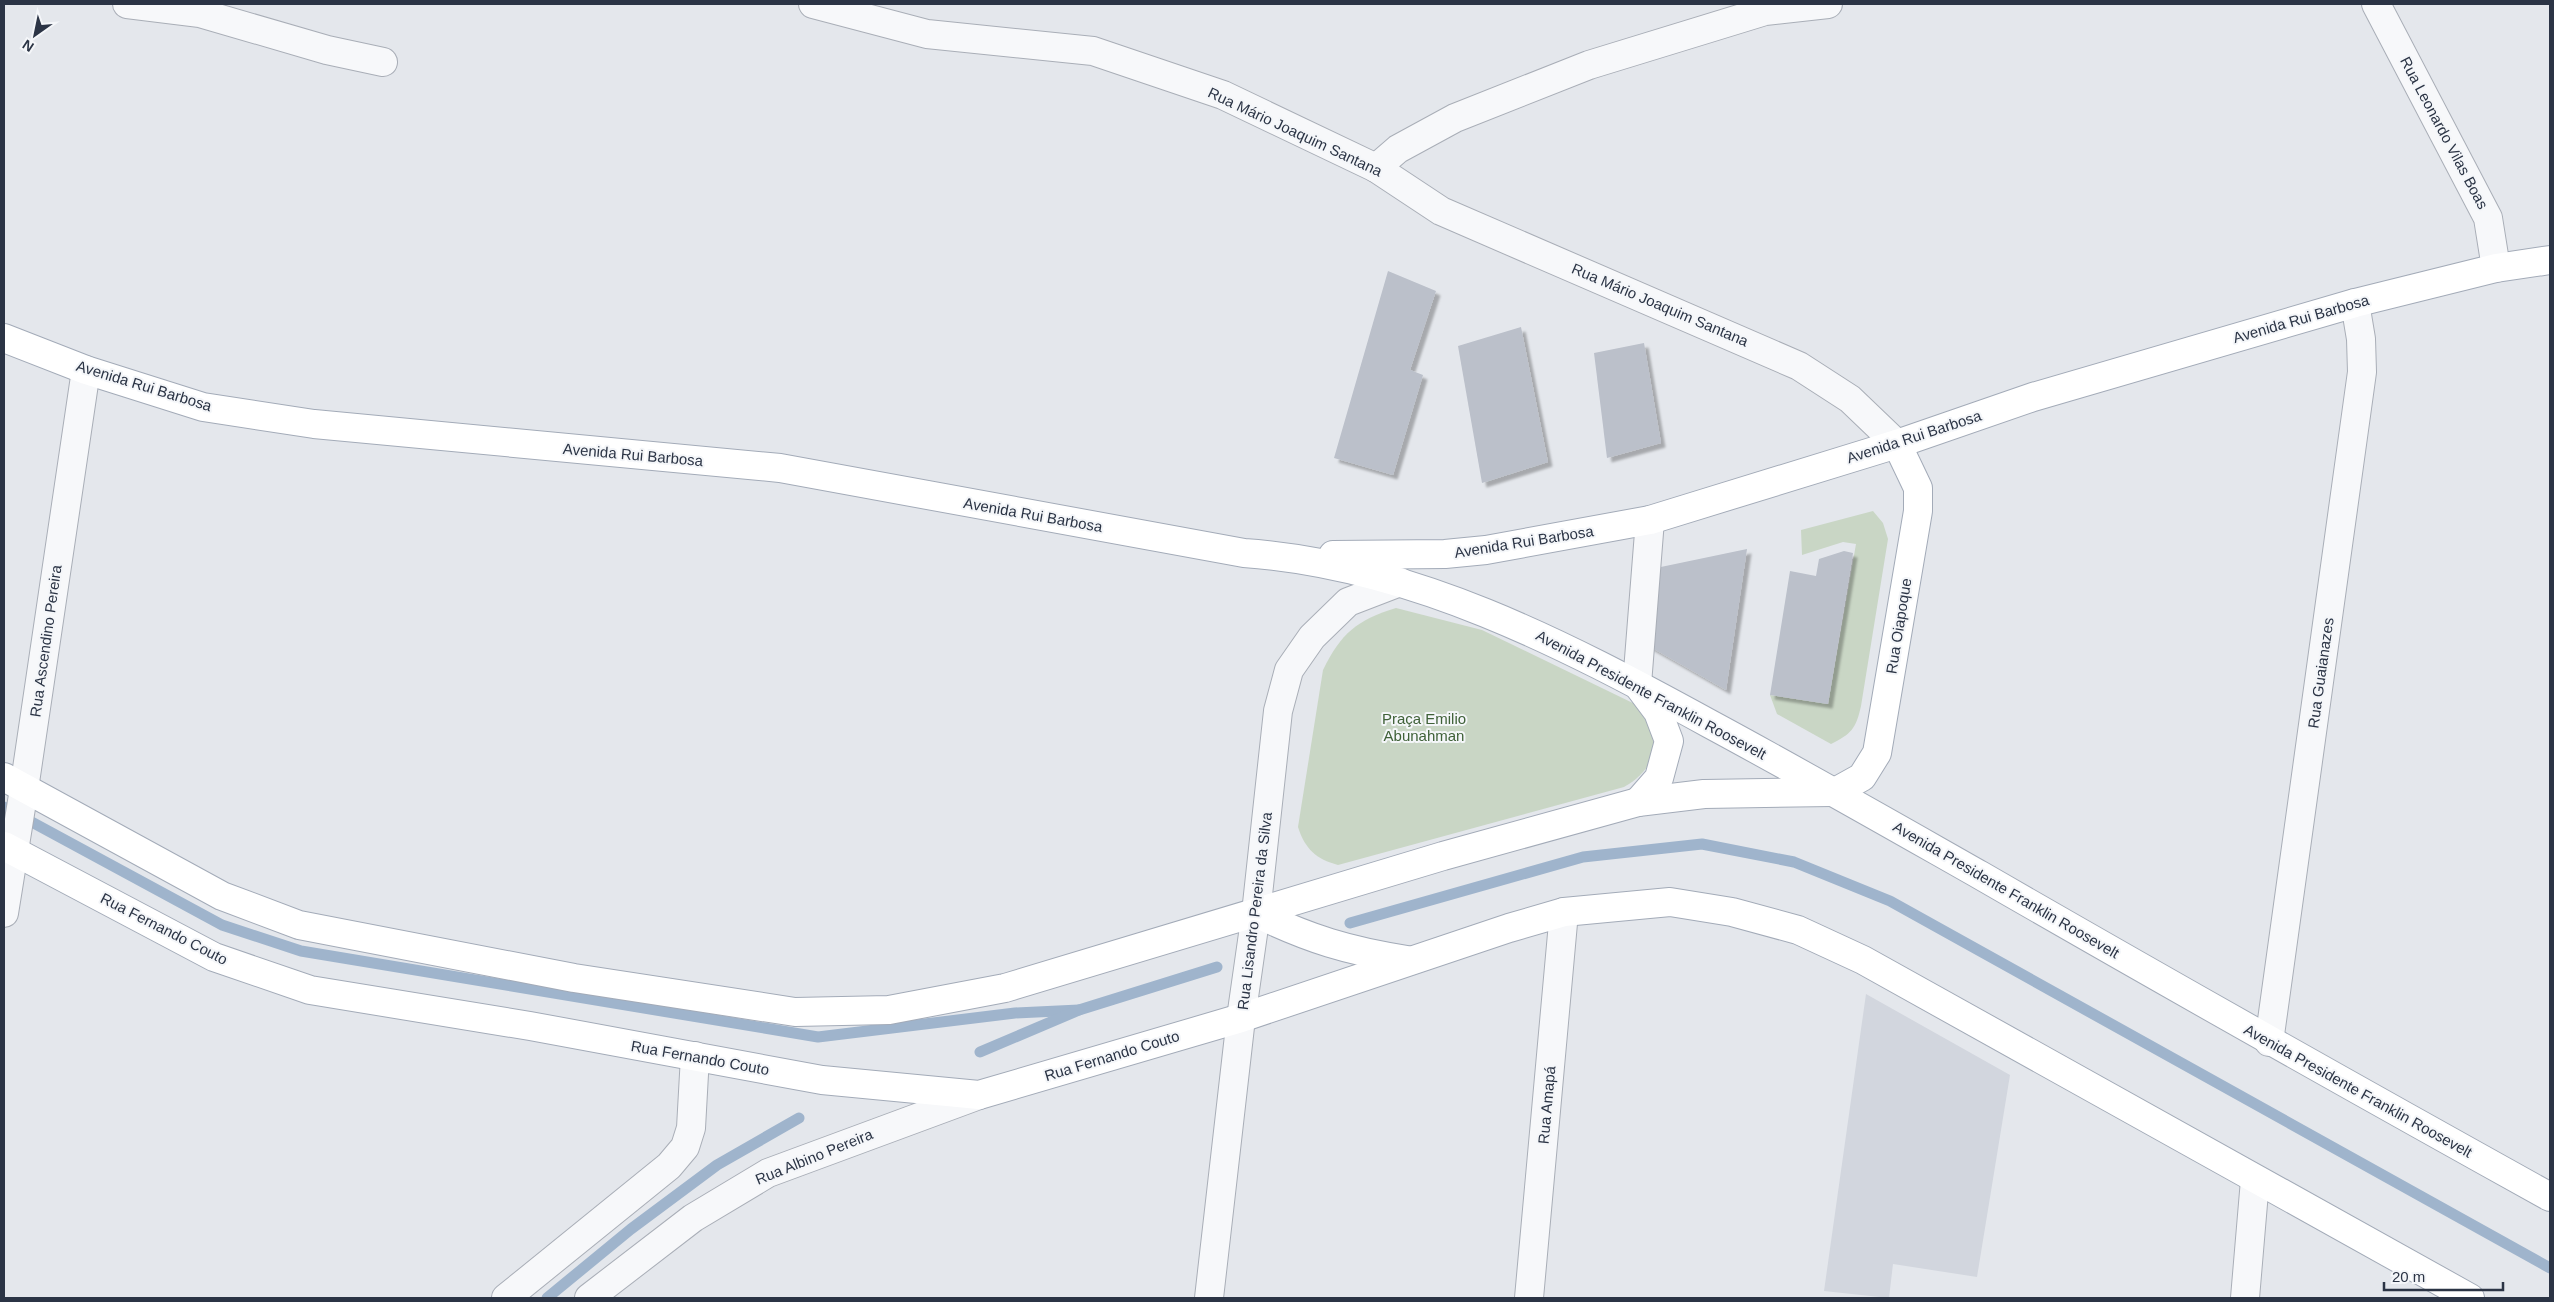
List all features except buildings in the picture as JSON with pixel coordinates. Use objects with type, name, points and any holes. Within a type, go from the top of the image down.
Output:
[{"type":"main road","name":"Avenida Rui Barbosa","points":[[4,338],[86,370],[203,406],[314,424],[780,468],[1244,553],[1269,555],[1445,554],[1576,535],[1650,520],[1897,444],[2033,397],[2355,303],[2496,268],[2550,260]]},
{"type":"main road","name":"Rua Oiapoque","points":[[1835,792],[1862,776],[1878,753],[1918,511],[1918,488],[1897,444]]},
{"type":"main road","name":"Avenida Rui Barbosa","points":[[1269,555],[1400,582],[1454,599]]},
{"type":"main road","name":"Avenida Presidente Franklin Roosevelt","points":[[1454,599],[1543,636],[1637,684],[1835,792],[2269,1042],[2550,1197]]},
{"type":"main road","points":[[1637,684],[1658,712],[1669,741],[1659,778],[1638,802]]},
{"type":"main road","points":[[14,818],[299,925],[574,978],[795,1012],[888,1010],[1005,988],[1256,914],[1443,856],[1638,802],[1704,794],[1835,792]]},
{"type":"main road","name":"Rua Fernando Couto","points":[[14,818],[214,957],[310,990],[695,1056],[822,1080],[979,1095],[1241,1018],[1413,961]]},
{"type":"main road","points":[[1256,914],[1286,928],[1344,949],[1413,961],[1509,928],[1564,912],[1670,902],[1732,912],[1798,930],[1863,960],[2255,1180],[2470,1298]]},
{"type":"street","points":[[127,4],[200,13],[327,50],[383,62]]},
{"type":"street","name":"Rua Mário Joaquim Santana","points":[[813,4],[927,34],[1093,51],[1223,95],[1376,168],[1450,215],[1799,366],[1850,399],[1897,444]]},
{"type":"street","points":[[1376,168],[1398,149],[1455,118],[1589,65],[1766,11],[1828,4]]},
{"type":"street","name":"Rua Leonardo Vilas Boas","points":[[2376,4],[2488,218],[2496,268]]},
{"type":"street","name":"Rua Guaianazes","points":[[2269,1042],[2362,372],[2361,339],[2355,303]]},
{"type":"street","name":"Rua Ascendino Pereira","points":[[4,913],[14,818],[86,370]]},
{"type":"street","points":[[1637,684],[1650,520]]},
{"type":"street","name":"Rua Lisandro Pereira da Silva","points":[[1209,1298],[1241,1018],[1256,914],[1278,711],[1290,670],[1312,637],[1348,602],[1400,582]]},
{"type":"street","name":"Rua Amapá","points":[[1529,1298],[1564,912]]},
{"type":"street","points":[[506,1298],[669,1166],[685,1147],[691,1128],[695,1056]]},
{"type":"street","name":"Rua Albino Pereira","points":[[589,1298],[693,1218],[768,1173],[979,1095]]},
{"type":"street","points":[[2245,1298],[2255,1180]]},
{"type":"shaded area","points":[[1866,994],[2010,1075],[1977,1277],[1893,1264],[1889,1298],[1824,1291]]},
{"type":"green space","points":[[1873,511],[1883,523],[1888,539],[1861,706],[1852,730],[1831,744],[1777,714],[1770,695],[1828,704],[1856,544],[1843,542],[1802,555],[1801,530]]},
{"type":"green space","name":"Praça Emilio Abunahman","points":[[1396,608],[1482,630],[1639,706],[1652,729],[1654,751],[1651,761],[1636,779],[1624,787],[1338,865],[1323,860],[1308,847],[1298,827],[1323,670],[1337,646],[1352,630],[1371,618]]},
{"type":"waterway","points":[[4,807],[222,925],[301,951],[818,1037],[1015,1013],[1079,1010]]},
{"type":"waterway","points":[[1350,923],[1583,857],[1702,844],[1794,862],[1890,901],[2550,1268]]},
{"type":"waterway","points":[[980,1052],[1079,1010],[1217,967]]},
{"type":"waterway","points":[[547,1298],[631,1229],[717,1165],[799,1118]]}]
